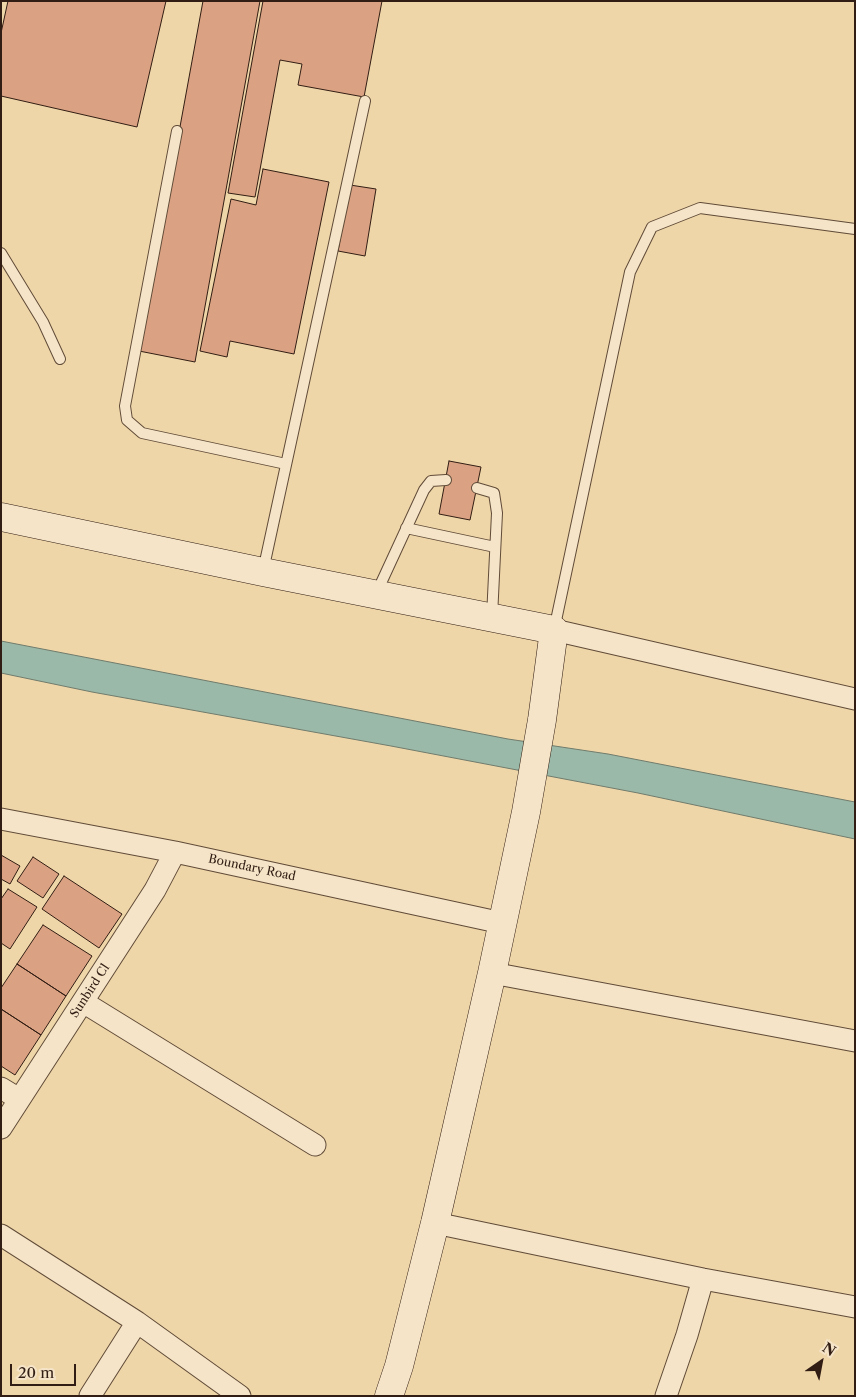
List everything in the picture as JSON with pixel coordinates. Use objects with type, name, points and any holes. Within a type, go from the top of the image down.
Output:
[{"type":"street","points":[[1,517],[375,595],[554,630],[855,699]]},
{"type":"street","points":[[389,1396],[399,1366],[434,1223],[492,973],[526,812],[542,720],[554,630]]},
{"type":"street","name":"Boundary Road","points":[[1,819],[175,852],[502,923]]},
{"type":"street","name":"Sunbird Cl","points":[[1,1128],[155,890],[175,852]]},
{"type":"street","points":[[492,973],[855,1041]]},
{"type":"street","points":[[83,1002],[315,1145]]},
{"type":"street","points":[[1,1088],[19,1099]]},
{"type":"street","points":[[434,1223],[703,1279],[855,1307]]},
{"type":"street","points":[[1,1235],[137,1322],[240,1396]]},
{"type":"street","points":[[666,1396],[703,1279]]},
{"type":"street","points":[[90,1396],[137,1322]]},
{"type":"lane","points":[[263,572],[365,101]]},
{"type":"lane","points":[[178,131],[125,406],[127,420],[142,433],[286,464]]},
{"type":"lane","points":[[554,630],[630,272],[652,227],[700,208],[855,229]]},
{"type":"lane","points":[[1,253],[43,322],[60,359]]},
{"type":"lane","points":[[375,595],[424,490],[431,481],[446,480]]},
{"type":"lane","points":[[477,488],[494,493],[497,513],[492,618]]},
{"type":"lane","points":[[406,528],[495,547]]},
{"type":"shaded area","points":[[1,641],[508,739],[608,754],[855,802],[855,839],[638,793],[92,692],[1,673]]},
{"type":"building","points":[[8,1],[166,1],[137,127],[1,96],[1,33]]},
{"type":"building","points":[[203,1],[260,1],[195,362],[139,351]]},
{"type":"building","points":[[263,1],[382,1],[364,97],[298,85],[302,64],[280,60],[255,197],[228,193]]},
{"type":"building","points":[[263,169],[329,182],[294,354],[230,341],[227,357],[200,351],[231,199],[256,205]]},
{"type":"building","points":[[350,185],[376,189],[365,256],[338,251]]},
{"type":"building","points":[[449,461],[481,467],[470,520],[439,514]]},
{"type":"building","points":[[1,855],[20,866],[10,884],[1,879]]},
{"type":"building","points":[[33,857],[59,874],[43,898],[17,881]]},
{"type":"building","points":[[64,876],[122,914],[99,948],[42,909]]},
{"type":"building","points":[[8,889],[37,907],[10,949],[1,943],[1,899]]},
{"type":"building","points":[[43,925],[92,956],[66,996],[17,964]]},
{"type":"building","points":[[17,964],[66,996],[41,1035],[1,1009],[1,988]]},
{"type":"building","points":[[1,1009],[41,1035],[15,1075],[1,1066]]}]
